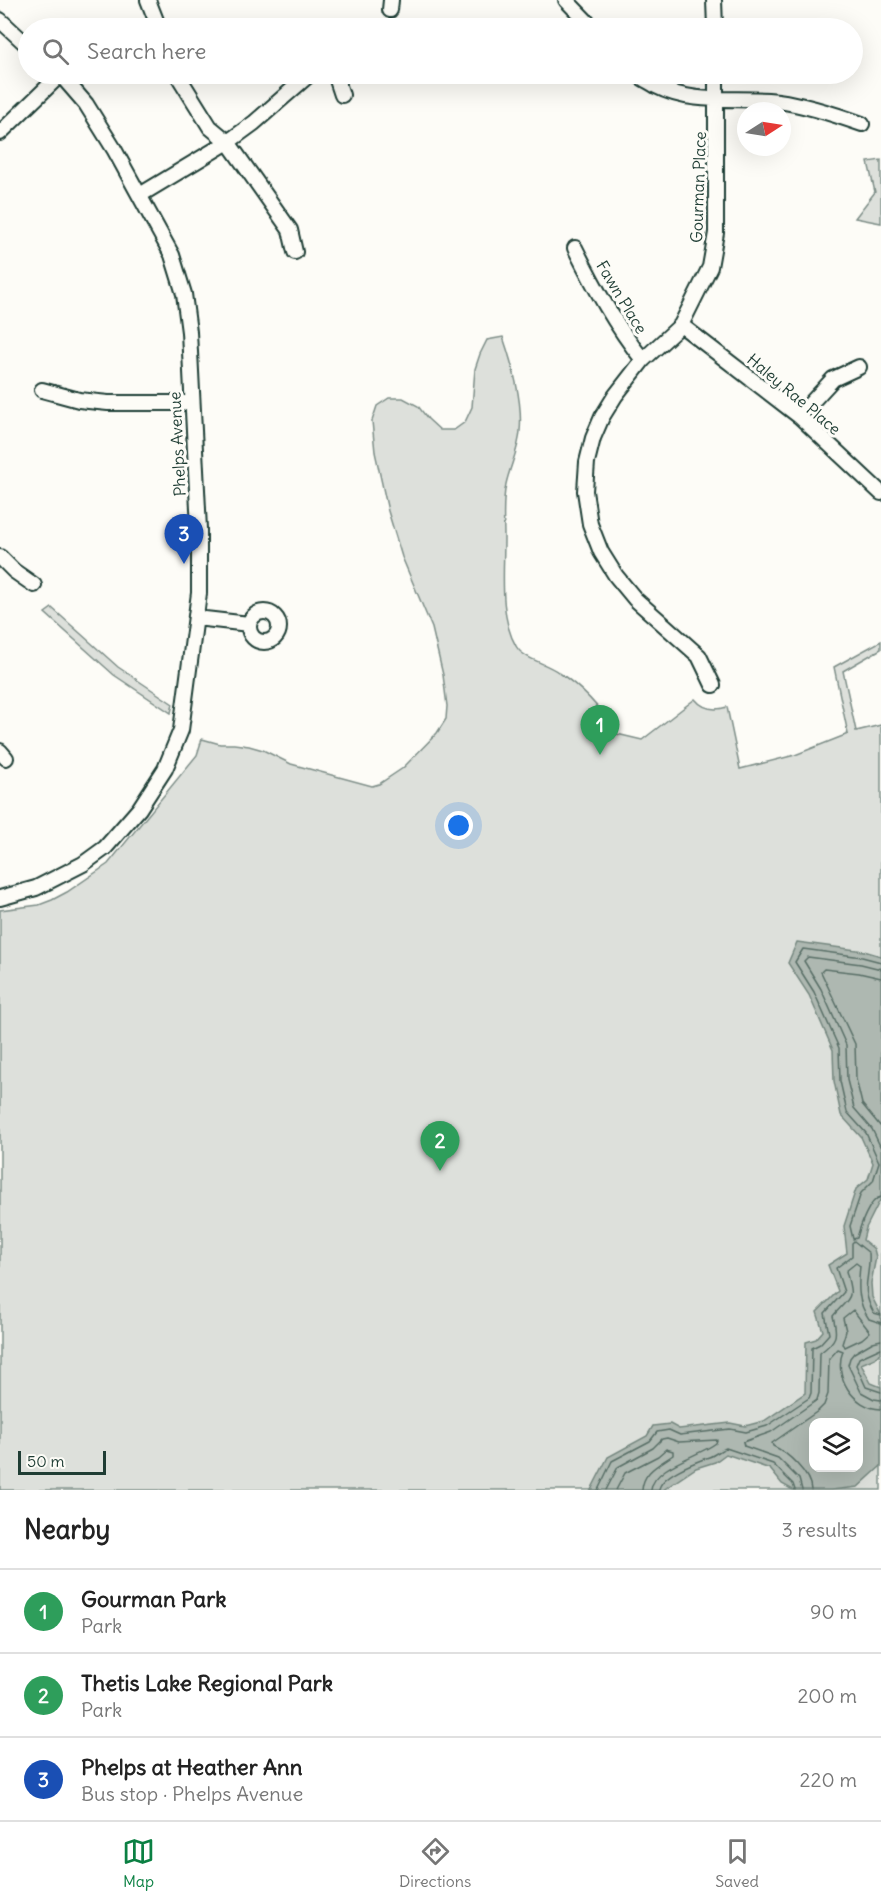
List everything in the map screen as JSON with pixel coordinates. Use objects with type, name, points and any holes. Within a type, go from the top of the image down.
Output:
[{"type":"street","points":[[148,0],[155,18]]},
{"type":"street","points":[[566,0],[583,18]]},
{"type":"street","points":[[714,0],[715,18]]},
{"type":"street","points":[[0,20],[18,37]]},
{"type":"street","points":[[0,133],[51,84]]},
{"type":"street","name":"Phelps Avenue","points":[[0,898],[36,888],[83,864],[105,848],[139,809],[165,769],[181,730],[196,618],[200,554],[189,332],[184,294],[172,255],[140,195],[86,104],[69,84]]},
{"type":"street","points":[[183,84],[210,127],[228,142],[290,230],[295,252]]},
{"type":"street","points":[[140,195],[228,142],[254,123],[299,84]]},
{"type":"street","points":[[338,84],[342,95]]},
{"type":"street","points":[[655,84],[671,93],[717,100],[756,99],[781,102],[826,111],[862,124]]},
{"type":"street","name":"Gourman Place","points":[[713,685],[699,656],[635,599],[616,576],[601,552],[590,524],[585,491],[587,462],[593,438],[615,396],[643,360],[681,325],[710,267],[716,234],[716,84]]},
{"type":"street","name":"Fawn Place","points":[[575,248],[621,334],[643,360]]},
{"type":"street","name":"Haley Rae Place","points":[[681,325],[799,416],[881,493]]},
{"type":"street","points":[[799,416],[833,379],[859,367]]},
{"type":"street","points":[[42,390],[79,400],[108,403],[191,403]]},
{"type":"street","points":[[0,557],[14,571],[34,585]]},
{"type":"street","points":[[196,618],[249,624]]},
{"type":"shaded area","points":[[881,160],[881,223],[855,218],[875,192],[868,162]]},
{"type":"shaded area","points":[[503,337],[519,396],[521,420],[519,438],[506,484],[504,504],[504,594],[507,622],[511,634],[519,650],[529,658],[553,669],[584,692],[617,734],[642,740],[695,699],[709,708],[727,707],[740,769],[795,755],[848,734],[834,667],[881,641],[881,649],[843,671],[856,731],[881,725],[881,1490],[0,1490],[0,910],[39,905],[52,900],[108,864],[197,755],[202,739],[220,744],[249,746],[263,750],[291,764],[372,786],[403,768],[437,733],[446,719],[447,706],[443,675],[432,628],[402,557],[388,511],[375,452],[372,421],[377,406],[389,398],[403,398],[418,406],[440,430],[454,430],[465,422],[472,407],[475,369],[487,340]]},
{"type":"shaded area","points":[[52,608],[118,667],[173,704],[171,713],[114,675],[45,613]]},
{"type":"water","points":[[797,942],[864,951],[881,956],[881,1198],[866,1228],[863,1240],[874,1249],[876,1257],[871,1283],[872,1297],[881,1315],[881,1352],[875,1358],[861,1364],[871,1383],[881,1387],[881,1466],[858,1487],[793,1490],[782,1484],[770,1469],[726,1454],[715,1462],[696,1468],[663,1490],[591,1490],[608,1457],[647,1436],[653,1426],[670,1424],[679,1429],[730,1423],[745,1426],[764,1421],[805,1393],[806,1342],[816,1339],[823,1331],[817,1312],[838,1291],[828,1265],[847,1253],[844,1226],[856,1189],[868,1179],[873,1163],[861,1137],[841,1115],[834,1081],[833,1050],[809,995],[788,963]]},
{"type":"place","name":"Phelps at Heather Ann","points":[[184,564]]},
{"type":"place","name":"Gourman Park","points":[[600,755]]},
{"type":"place","name":"Thetis Lake Regional Park","points":[[440,1171]]}]
